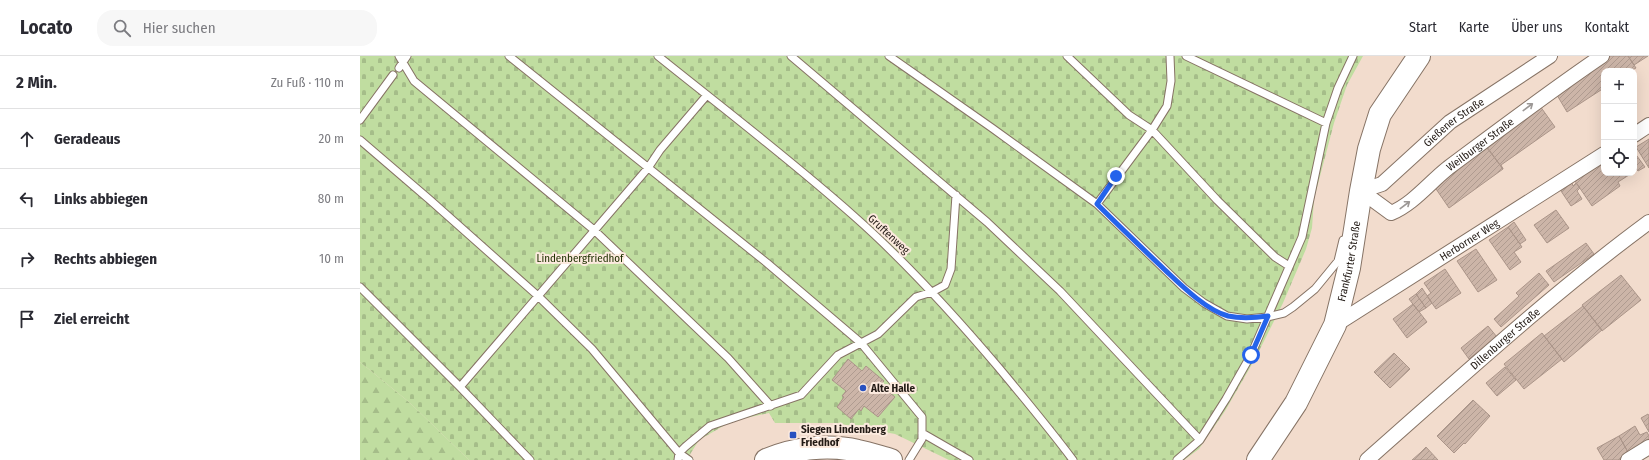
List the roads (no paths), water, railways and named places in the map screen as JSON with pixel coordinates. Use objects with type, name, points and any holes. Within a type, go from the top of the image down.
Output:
[{"type":"main road","name":"Frankfurter Straße","points":[[1258,460],[1296,403],[1335,325],[1349,268],[1369,149],[1380,114],[1419,56]]},
{"type":"main road","points":[[766,460],[780,454],[822,447],[857,450],[891,460]]},
{"type":"street","name":"Gießener Straße","points":[[1361,191],[1382,184],[1450,122],[1550,56]]},
{"type":"street","name":"Weilburger Straße","points":[[1361,191],[1391,213],[1403,208],[1439,176],[1545,95],[1602,56]]},
{"type":"street","points":[[1637,133],[1649,125]]},
{"type":"street","name":"Herborner Weg","points":[[1335,325],[1601,156]]},
{"type":"street","name":"Dillenburger Straße","points":[[1367,460],[1523,322],[1649,222]]},
{"type":"street","points":[[1628,460],[1649,447]]},
{"type":"lane","points":[[509,56],[767,263],[861,343],[922,417],[922,439],[909,460]]},
{"type":"lane","name":"Gruftenweg","points":[[658,56],[784,157],[855,217],[932,292],[1015,388],[1073,460]]},
{"type":"lane","points":[[791,56],[987,222],[1060,291],[1200,440]]},
{"type":"lane","points":[[889,56],[1097,204],[1184,288],[1204,303],[1227,316],[1247,319],[1284,313],[1315,289],[1338,262],[1343,240],[1354,241]]},
{"type":"lane","points":[[1067,56],[1129,115],[1152,130],[1217,200],[1275,257],[1289,266]]},
{"type":"lane","points":[[1097,204],[1152,130],[1166,106],[1171,81],[1170,56]]},
{"type":"lane","points":[[1186,56],[1326,123]]},
{"type":"lane","points":[[1177,460],[1200,440],[1226,399],[1251,355],[1268,316],[1302,237],[1326,123],[1338,88],[1353,56]]},
{"type":"lane","points":[[399,68],[403,58]]},
{"type":"lane","points":[[403,58],[414,81],[594,230],[728,358],[770,406]]},
{"type":"lane","points":[[360,120],[393,74]]},
{"type":"lane","points":[[460,387],[648,168],[660,150],[707,95]]},
{"type":"lane","points":[[360,140],[538,296],[592,349],[679,456],[689,460]]},
{"type":"lane","points":[[679,456],[710,426],[801,395],[838,355],[878,334],[916,297],[932,292],[946,284],[951,269],[956,195]]},
{"type":"lane","points":[[360,287],[460,387],[530,460]]},
{"type":"lane","points":[[922,433],[969,460]]},
{"type":"place","name":"Alte Halle","points":[[863,388]]},
{"type":"place","name":"Siegen Lindenberg Friedhof","points":[[793,435]]},
{"type":"park label","name":"Lindenbergfriedhof","points":[[580,258]]}]
